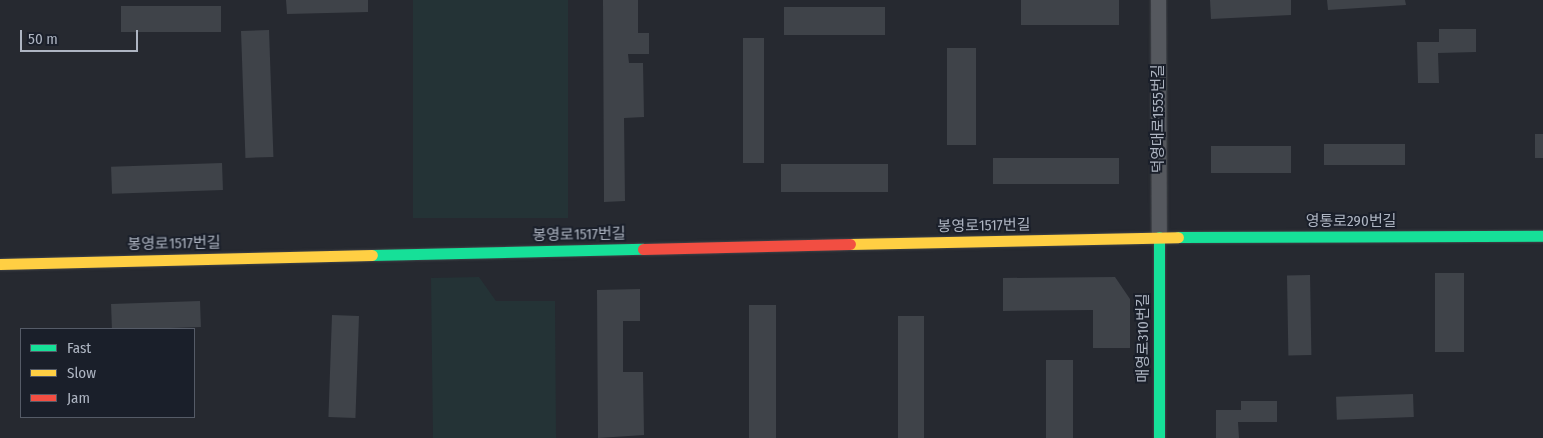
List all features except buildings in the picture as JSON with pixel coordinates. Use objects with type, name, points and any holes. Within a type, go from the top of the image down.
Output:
[{"type":"street","name":"덕영대로1555번길","points":[[1158,0],[1159,237]]},
{"type":"street","name":"영통로290번길","points":[[1159,237],[1543,236]]},
{"type":"street","name":"봉영로1517번길","points":[[0,264],[1159,237]]},
{"type":"street","name":"매영로310번길","points":[[1159,237],[1159,438]]},
{"type":"shaded area","points":[[413,0],[568,0],[568,218],[413,218]]},
{"type":"shaded area","points":[[479,277],[496,301],[555,301],[556,438],[433,438],[431,278]]},
{"type":"traffic: fast","points":[[1178,237],[1543,236]]},
{"type":"traffic: fast","points":[[1159,237],[1159,438]]},
{"type":"traffic: fast","points":[[372,255],[643,249]]},
{"type":"traffic: slow","points":[[850,244],[1178,237]]},
{"type":"traffic: slow","points":[[0,264],[372,255]]},
{"type":"traffic: jam","points":[[643,249],[850,244]]}]
